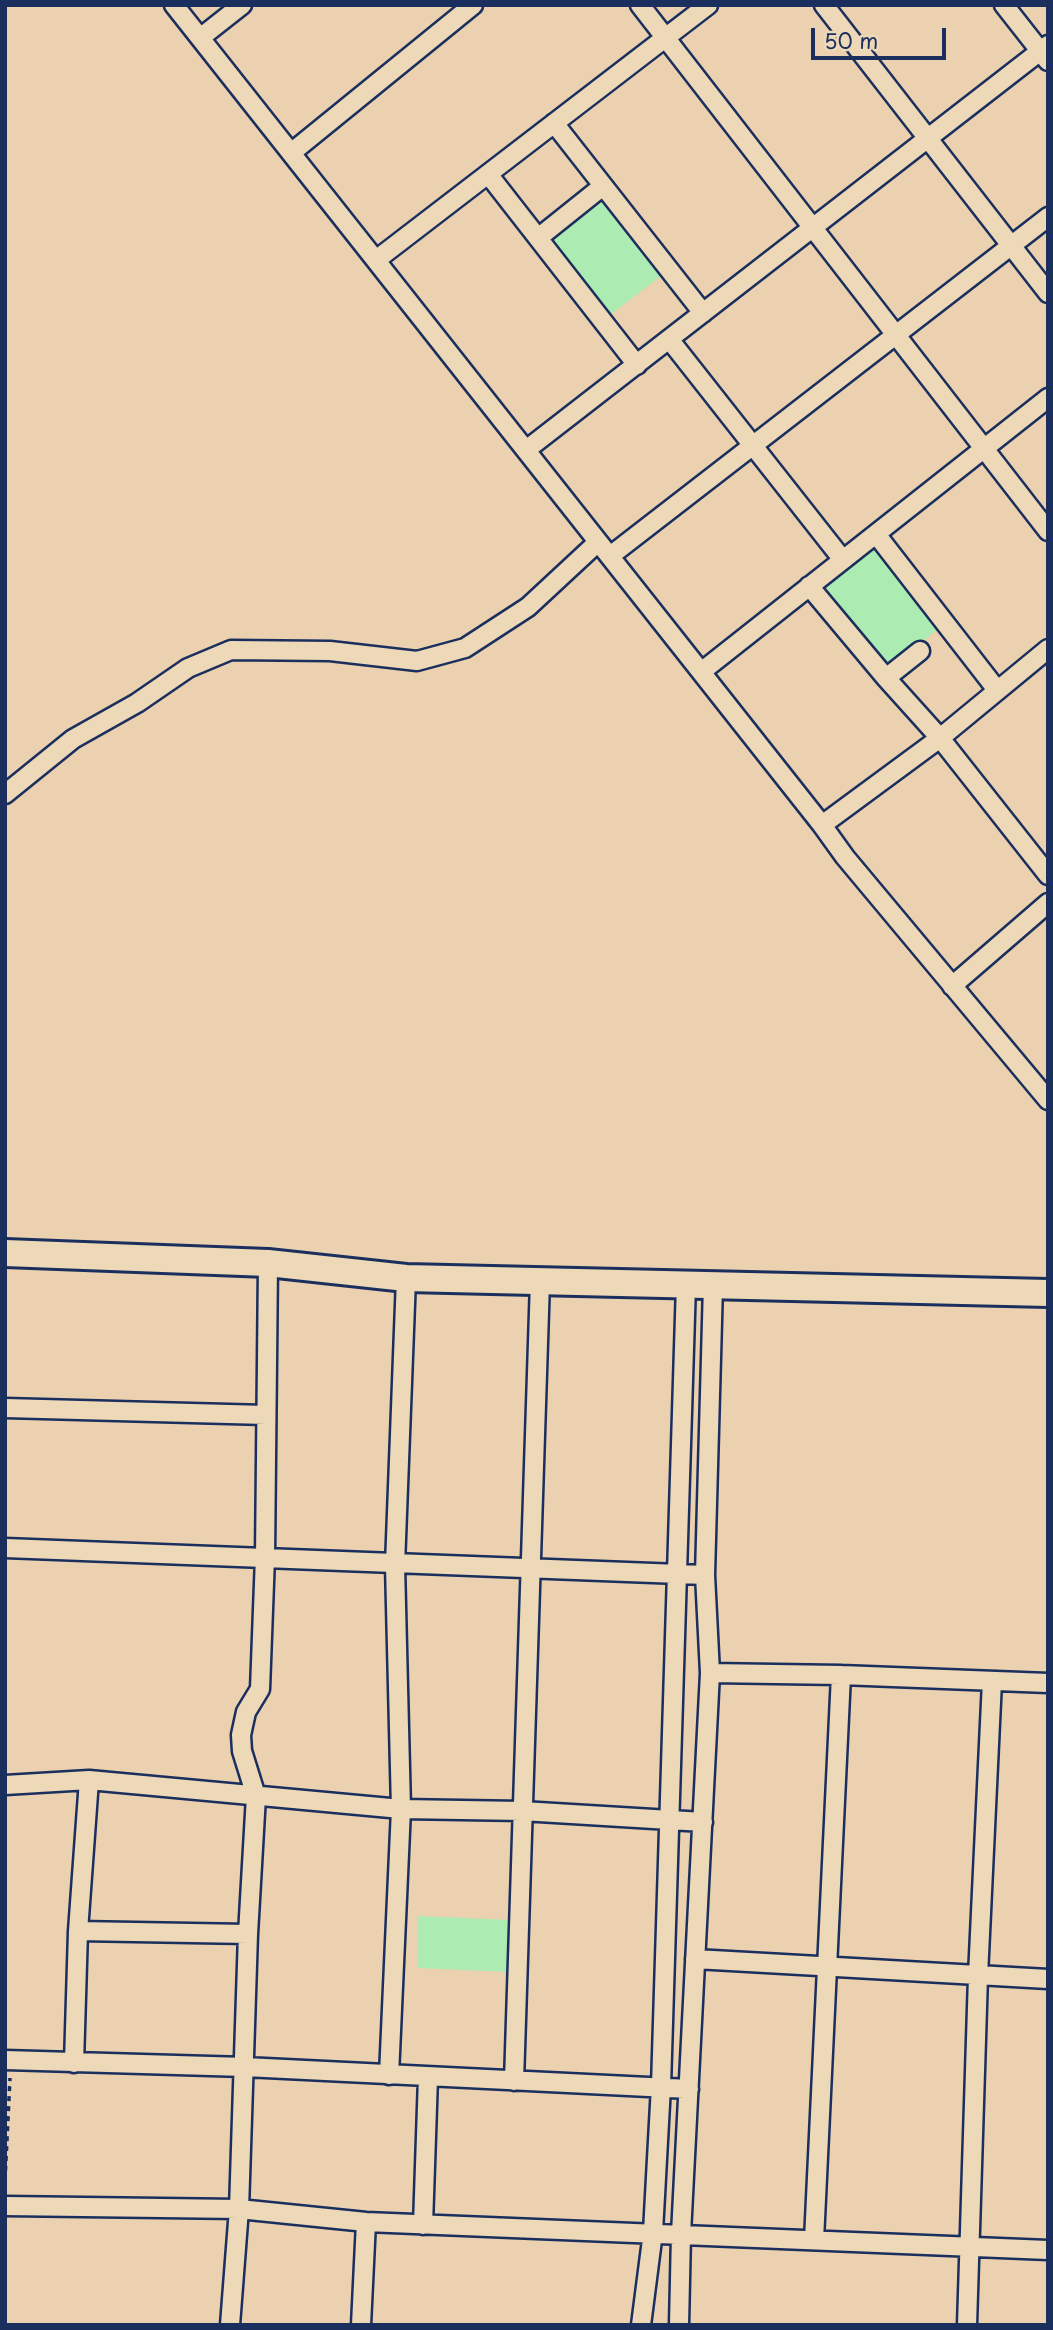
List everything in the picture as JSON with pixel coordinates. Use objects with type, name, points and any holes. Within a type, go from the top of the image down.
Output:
[{"type":"street","points":[[174,5],[845,857],[1048,1100]]},
{"type":"street","points":[[200,38],[242,5]]},
{"type":"street","points":[[291,153],[473,5]]},
{"type":"street","points":[[640,5],[1048,531]]},
{"type":"street","points":[[376,260],[708,5]]},
{"type":"street","points":[[824,5],[1048,293]]},
{"type":"street","points":[[526,450],[928,138],[1045,52],[1004,5]]},
{"type":"street","points":[[554,123],[703,313]]},
{"type":"street","points":[[488,174],[637,365]]},
{"type":"street","points":[[538,238],[603,186]]},
{"type":"street","points":[[5,794],[73,739],[138,703],[188,668],[231,650],[330,651],[417,661],[466,648],[528,607],[604,549],[753,445],[1048,217]]},
{"type":"street","points":[[669,339],[843,560]]},
{"type":"street","points":[[701,672],[1048,398]]},
{"type":"street","points":[[876,534],[996,690]]},
{"type":"street","points":[[809,586],[886,678],[940,737],[1048,875]]},
{"type":"street","points":[[886,678],[920,651]]},
{"type":"street","points":[[822,825],[940,737],[1047,651]]},
{"type":"street","points":[[952,986],[1048,903]]},
{"type":"street","points":[[5,1252],[268,1263],[406,1278],[1048,1293]]},
{"type":"street","points":[[230,2325],[239,2209],[248,1934],[256,1796],[242,1751],[241,1735],[246,1712],[260,1689],[265,1557],[268,1263]]},
{"type":"street","points":[[389,2075],[401,1809],[395,1565],[406,1278]]},
{"type":"street","points":[[514,2081],[540,1281]]},
{"type":"street","points":[[641,2325],[653,2232],[661,2086],[686,1284]]},
{"type":"street","points":[[679,2325],[681,2234],[710,1674],[705,1575],[713,1285]]},
{"type":"street","points":[[5,1408],[266,1415]]},
{"type":"street","points":[[5,1548],[705,1575]]},
{"type":"street","points":[[710,1674],[841,1675],[1048,1683]]},
{"type":"street","points":[[814,2240],[841,1675]]},
{"type":"street","points":[[967,2325],[978,1976],[992,1681]]},
{"type":"street","points":[[74,2063],[78,1931],[89,1780]]},
{"type":"street","points":[[5,1784],[89,1780],[401,1809],[522,1811],[703,1822]]},
{"type":"street","points":[[78,1931],[248,1934]]},
{"type":"street","points":[[695,1959],[1048,1979]]},
{"type":"street","points":[[8,2060],[245,2067],[689,2089]]},
{"type":"street","points":[[423,2225],[428,2077]]},
{"type":"street","points":[[5,2206],[239,2209],[423,2225],[653,2232],[1048,2250]]},
{"type":"street","points":[[361,2325],[366,2222]]},
{"type":"path","points":[[5,2181],[8,2060]]},
{"type":"green space","points":[[602,194],[662,275],[610,315],[548,237]]},
{"type":"green space","points":[[871,544],[938,629],[886,670],[821,585]]},
{"type":"green space","points":[[418,1916],[511,1920],[509,1972],[417,1968]]}]
